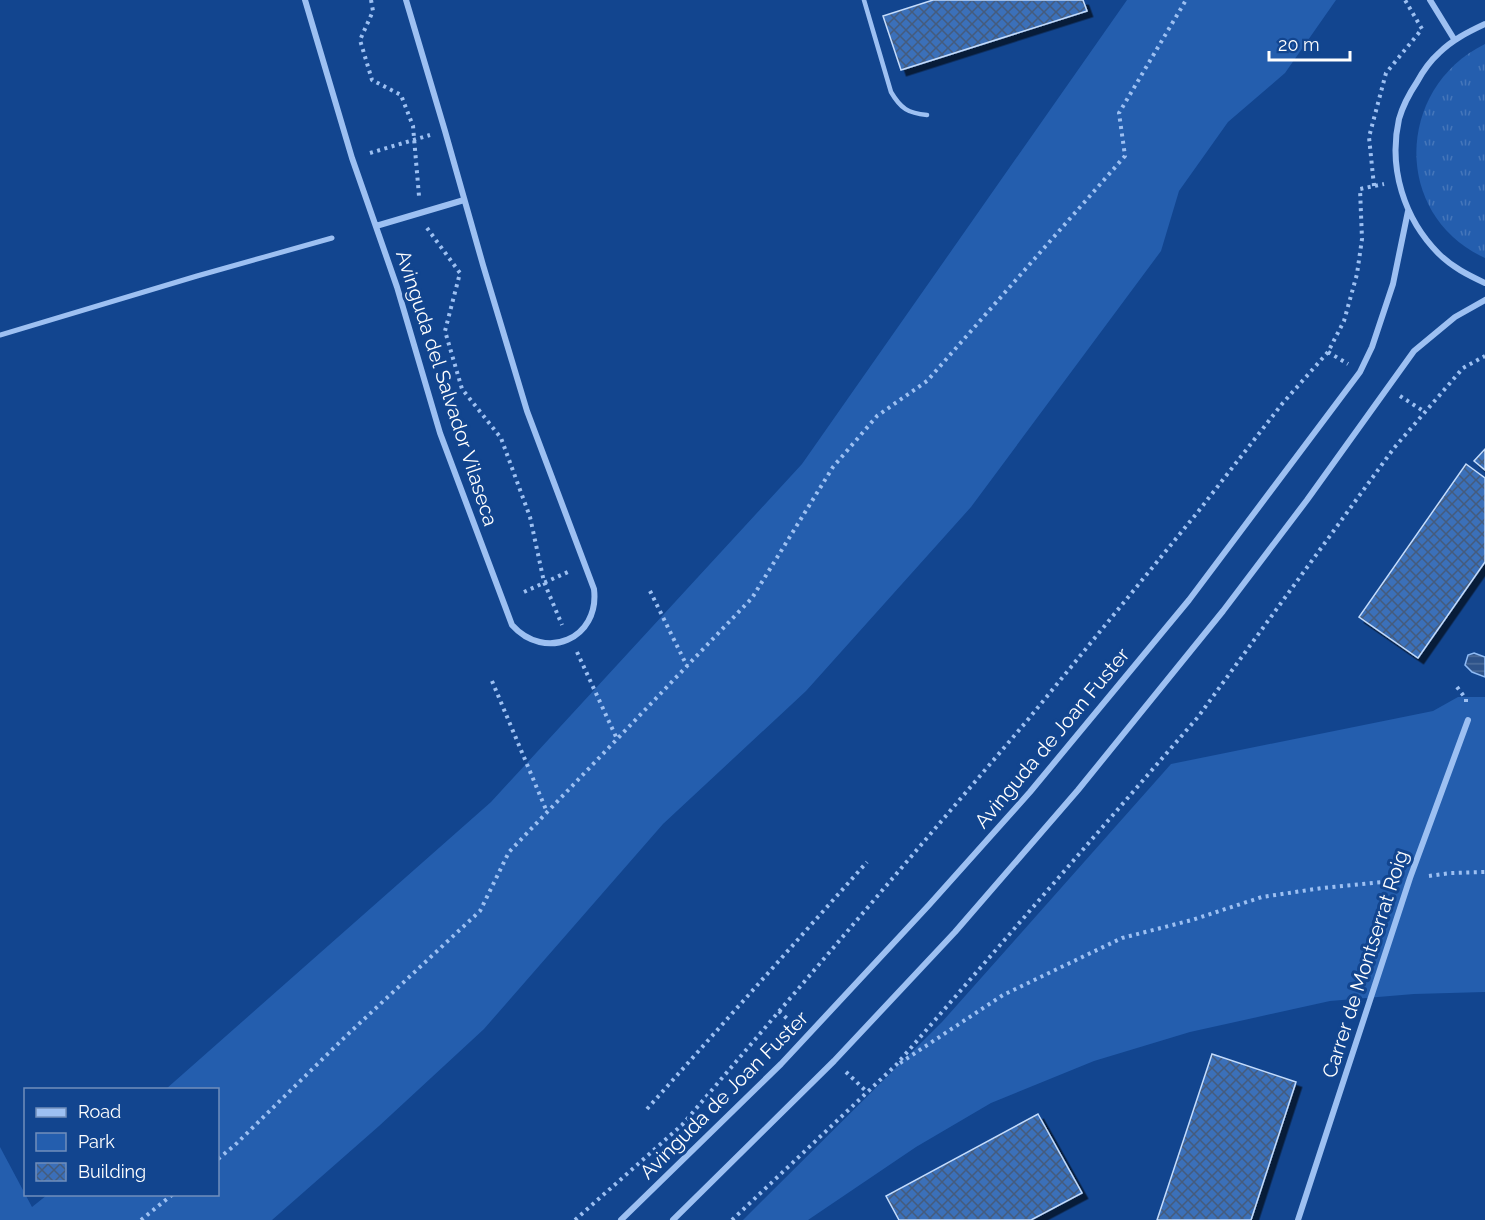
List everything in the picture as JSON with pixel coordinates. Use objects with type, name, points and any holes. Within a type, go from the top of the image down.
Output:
[{"type":"street","name":"Avinguda del Salvador Vilaseca","points":[[305,0],[352,158],[397,287],[440,433],[512,625],[525,637],[542,643],[551,644],[568,639]]},
{"type":"street","points":[[406,0],[527,411],[594,589],[592,615],[582,629],[568,639]]},
{"type":"street","points":[[1430,0],[1454,39]]},
{"type":"street","points":[[1485,24],[1454,39],[1426,66],[1406,99],[1396,136],[1396,164],[1400,182],[1408,211],[1422,235],[1440,255],[1462,272],[1485,283]]},
{"type":"street","points":[[376,226],[464,200]]},
{"type":"street","name":"Avinguda de Joan Fuster","points":[[621,1220],[781,1064],[930,905],[1030,792],[1189,600],[1360,372],[1372,347],[1394,284],[1408,211]]},
{"type":"street","points":[[0,335],[332,238]]},
{"type":"street","points":[[673,1220],[834,1061],[955,932],[1078,790],[1223,611],[1414,351],[1455,317],[1485,300]]},
{"type":"street","name":"Carrer de Montserrat Roig","points":[[1298,1220],[1410,878],[1468,720]]},
{"type":"lane","points":[[864,0],[891,92],[906,111],[927,116]]},
{"type":"path","points":[[371,0],[373,10],[360,40],[372,80],[402,95],[416,139],[415,152],[420,200]]},
{"type":"path","points":[[219,1158],[480,911],[509,852],[752,598],[833,467],[877,416],[927,381],[1125,156],[1119,113],[1186,0]]},
{"type":"path","points":[[1374,186],[1369,137],[1386,73],[1422,28],[1406,0]]},
{"type":"path","points":[[370,153],[430,135]]},
{"type":"path","points":[[575,1220],[682,1125],[1026,722],[1197,513],[1282,404],[1328,352],[1344,321],[1357,274],[1362,239],[1360,189],[1400,182]]},
{"type":"path","points":[[424,221],[428,230],[460,273],[445,331],[462,389],[501,438],[530,518],[544,582],[568,639],[580,657],[617,739]]},
{"type":"path","points":[[732,1220],[896,1065],[1198,717],[1394,448],[1463,368],[1485,356]]},
{"type":"path","points":[[524,592],[572,570]]},
{"type":"path","points":[[651,591],[687,666]]},
{"type":"path","points":[[492,681],[547,812]]},
{"type":"path","points":[[647,1108],[867,862]]},
{"type":"path","points":[[896,1065],[1003,995],[1122,938],[1192,920],[1262,897],[1451,873],[1485,872]]},
{"type":"path","points":[[141,1220],[171,1196]]},
{"type":"green space","points":[[1127,0],[1336,0],[1285,73],[1228,122],[1179,191],[1161,251],[971,507],[806,691],[663,824],[484,1029],[379,1126],[272,1220],[0,1220],[0,1147],[24,1196],[32,1207],[46,1196],[219,1196],[219,1088],[167,1088],[491,802],[802,464]]},
{"type":"green space","points":[[1485,44],[1485,258],[1455,239],[1433,213],[1420,183],[1416,152],[1421,120],[1434,90],[1455,64]]},
{"type":"green space","points":[[1458,697],[1485,697],[1485,992],[1414,994],[1330,1001],[1190,1032],[1094,1061],[991,1103],[916,1147],[808,1220],[743,1220],[942,1022],[1171,764],[1433,711]]},
{"type":"shaded area","points":[[1474,653],[1485,657],[1485,677],[1472,672],[1465,665],[1468,655]]},
{"type":"building","points":[[933,0],[1083,0],[1087,11],[901,70],[883,16]]},
{"type":"building","points":[[1485,449],[1485,470],[1474,461]]},
{"type":"building","points":[[1466,464],[1485,478],[1485,562],[1418,658],[1359,617]]},
{"type":"building","points":[[1212,1054],[1296,1082],[1251,1220],[1157,1220]]},
{"type":"building","points":[[1038,1114],[1082,1193],[1031,1220],[899,1220],[886,1196]]}]
